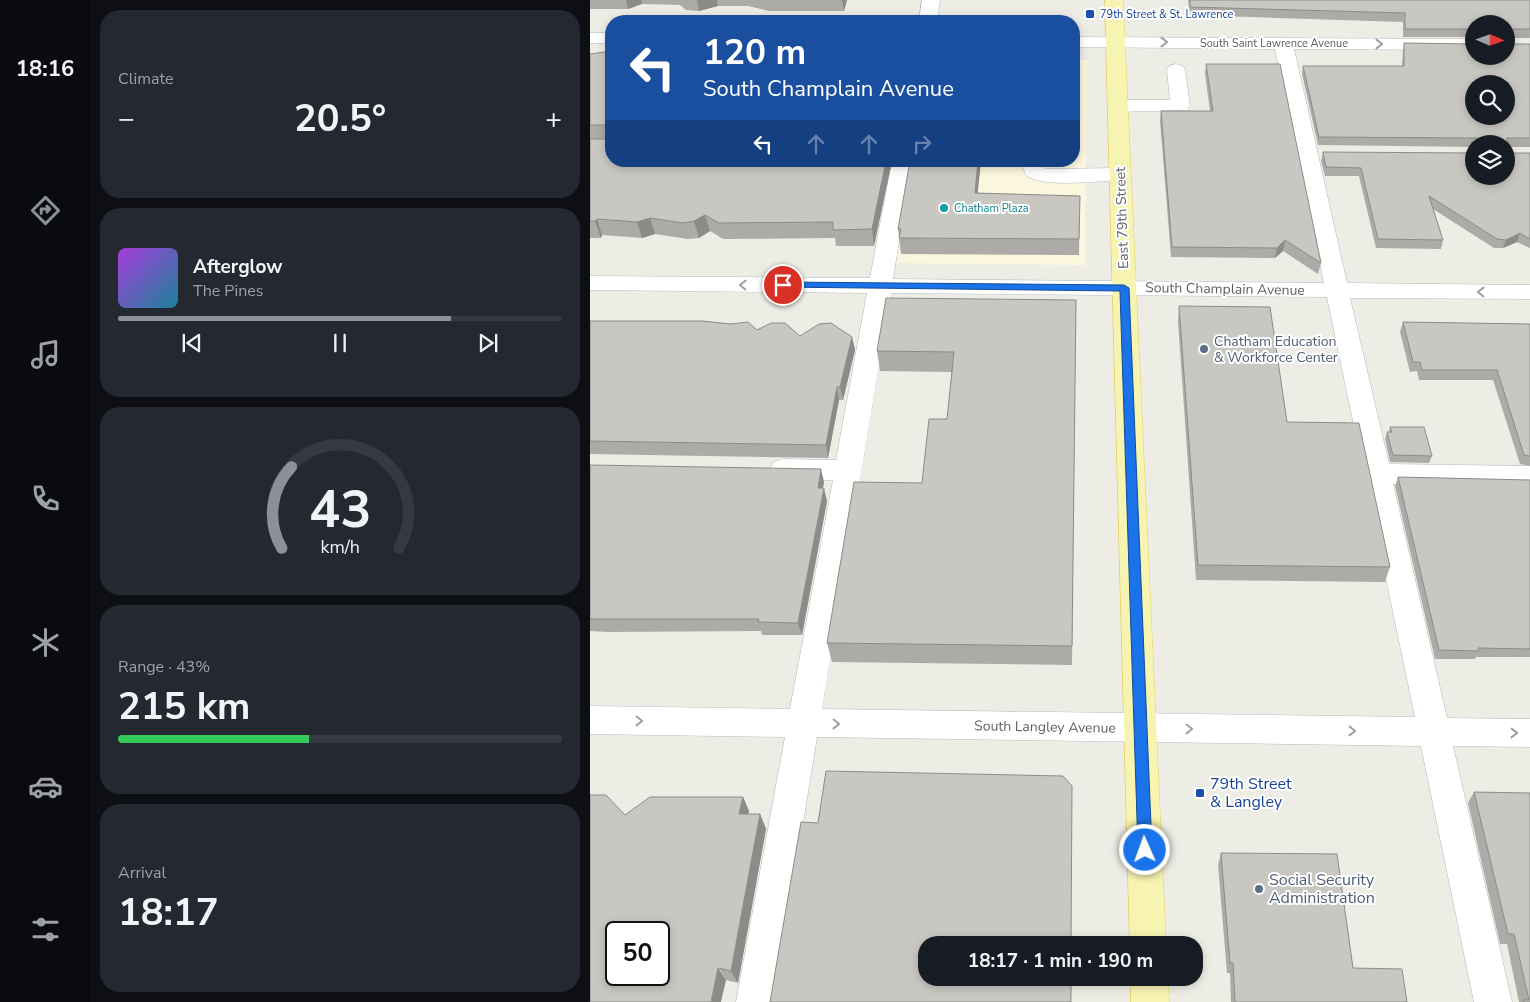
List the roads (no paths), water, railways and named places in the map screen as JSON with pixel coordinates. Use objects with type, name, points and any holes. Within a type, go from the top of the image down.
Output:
[{"type":"main road","name":"East 79th Street","points":[[1114,0],[1148,936]]},
{"type":"main road","points":[[1150,986],[1150,1002]]},
{"type":"street","points":[[929,15],[931,0]]},
{"type":"street","points":[[590,38],[605,38]]},
{"type":"street","name":"South Saint Lawrence Avenue","points":[[1080,42],[1465,45]]},
{"type":"street","points":[[1283,43],[1317,153],[1338,290],[1493,1002]]},
{"type":"street","points":[[1118,106],[1180,106],[1176,70]]},
{"type":"street","points":[[755,1002],[901,167]]},
{"type":"street","points":[[1034,167],[1034,170],[1045,175],[1120,174]]},
{"type":"street","name":"South Champlain Avenue","points":[[590,283],[1530,292]]},
{"type":"street","points":[[759,469],[849,470]]},
{"type":"street","points":[[1377,474],[1530,476]]},
{"type":"street","name":"South Langley Avenue","points":[[590,720],[1530,734]]},
{"type":"place","name":"79th Street & St. Lawrence","points":[[1090,14]]},
{"type":"place","name":"Chatham Plaza","points":[[944,208]]},
{"type":"place","name":"Chatham Education & Workforce Center","points":[[1204,349]]},
{"type":"place","name":"79th Street & Langley","points":[[1200,793]]},
{"type":"place","name":"Social Security Administration","points":[[1259,889]]}]
